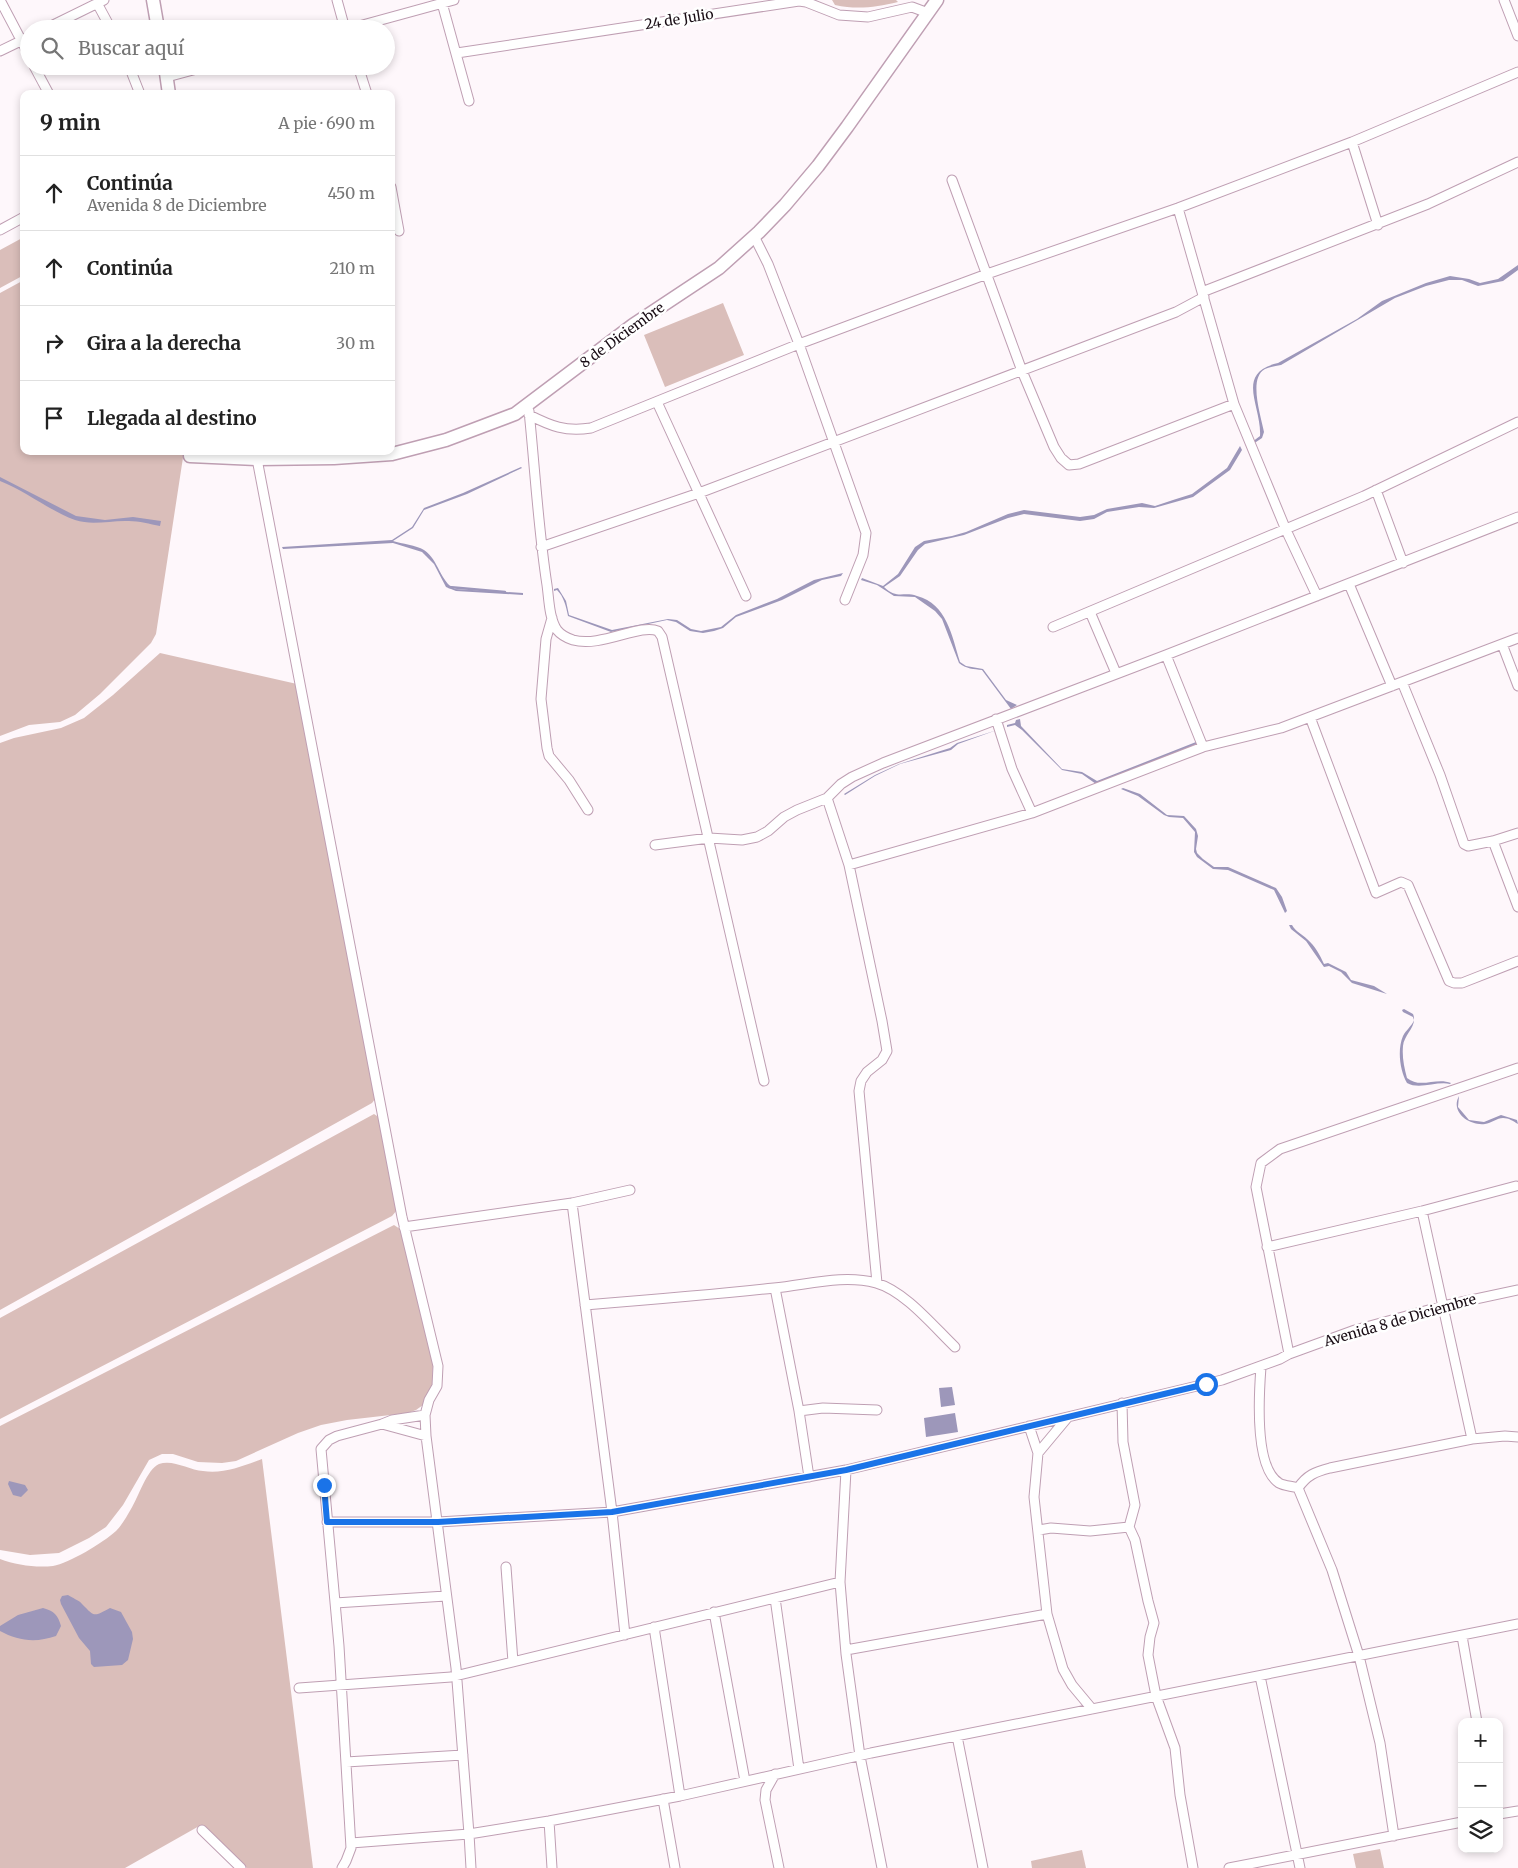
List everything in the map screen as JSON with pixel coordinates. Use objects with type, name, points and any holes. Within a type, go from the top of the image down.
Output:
[{"type":"street","points":[[0,0],[20,31]]},
{"type":"street","points":[[153,0],[156,20]]},
{"type":"street","points":[[337,0],[343,20]]},
{"type":"street","points":[[379,20],[454,0]]},
{"type":"street","points":[[823,0],[828,10]]},
{"type":"street","points":[[908,0],[922,10]]},
{"type":"street","name":"8 de Diciembre","points":[[395,453],[424,446],[529,410],[633,325],[719,268],[786,205],[818,166],[847,127],[922,10],[937,0]]},
{"type":"street","points":[[1504,0],[1518,36]]},
{"type":"street","points":[[63,20],[101,1],[108,20]]},
{"type":"street","name":"24 de Julio","points":[[457,53],[800,1],[839,15],[868,17],[908,7],[922,10]]},
{"type":"street","points":[[442,3],[470,101]]},
{"type":"street","points":[[0,51],[20,41]]},
{"type":"street","points":[[529,410],[552,426],[578,430],[591,428],[799,344],[988,274],[1178,208],[1352,142],[1518,72]]},
{"type":"street","points":[[38,75],[46,90]]},
{"type":"street","points":[[133,75],[139,90]]},
{"type":"street","points":[[167,75],[169,90]]},
{"type":"street","points":[[361,75],[366,90]]},
{"type":"street","points":[[1352,142],[1378,225]]},
{"type":"street","points":[[541,547],[699,493],[1176,312],[1203,295],[1378,225],[1479,182],[1518,162]]},
{"type":"street","points":[[952,180],[1022,371],[1054,447],[1061,458],[1069,465],[1078,464],[1234,404]]},
{"type":"street","points":[[1178,208],[1234,404],[1286,530],[1317,596]]},
{"type":"street","points":[[395,209],[399,231]]},
{"type":"street","points":[[0,230],[20,220]]},
{"type":"street","points":[[754,236],[768,264],[799,344],[866,533],[864,555],[845,600]]},
{"type":"street","points":[[657,402],[746,596]]},
{"type":"street","points":[[529,410],[541,547],[552,618],[556,629],[564,637],[573,640],[600,642],[646,629],[653,629],[660,634],[764,1081]]},
{"type":"street","points":[[1053,628],[1286,530],[1376,490],[1518,422]]},
{"type":"street","name":"8 de Diciembre","points":[[203,455],[257,459],[334,458],[378,455]]},
{"type":"street","points":[[257,459],[404,1227],[438,1366],[437,1386],[429,1400],[425,1415],[426,1436],[456,1676],[470,1834],[471,1868]]},
{"type":"street","points":[[1376,490],[1402,563]]},
{"type":"street","points":[[655,844],[709,838],[742,840],[757,837],[797,810],[827,798],[841,784],[852,777],[916,749],[1166,655],[1518,517]]},
{"type":"street","points":[[1349,584],[1392,686]]},
{"type":"street","points":[[1090,612],[1116,673]]},
{"type":"street","points":[[552,618],[546,639],[541,699],[547,748],[549,756],[569,780],[588,810]]},
{"type":"street","points":[[849,866],[1032,813],[1203,747],[1281,728],[1518,638]]},
{"type":"street","points":[[1502,644],[1518,686]]},
{"type":"street","points":[[1166,655],[1203,747]]},
{"type":"street","points":[[1402,682],[1440,775],[1464,844],[1468,846],[1494,842],[1518,833]]},
{"type":"street","points":[[1310,717],[1376,892],[1401,882],[1408,885],[1450,981],[1462,983],[1518,961]]},
{"type":"street","points":[[996,719],[1012,770],[1032,813]]},
{"type":"street","points":[[827,798],[849,866],[887,1051],[882,1060],[867,1072],[861,1082],[859,1091],[877,1283]]},
{"type":"street","points":[[1494,842],[1518,907]]},
{"type":"street","points":[[1289,1354],[1256,1187],[1261,1163],[1280,1149],[1518,1068]]},
{"type":"street","points":[[1267,1247],[1422,1211],[1516,1186]]},
{"type":"street","points":[[404,1227],[572,1203],[630,1190]]},
{"type":"street","points":[[572,1203],[612,1512],[625,1635]]},
{"type":"street","points":[[1422,1211],[1472,1439]]},
{"type":"street","points":[[585,1305],[775,1288],[838,1280],[877,1283],[891,1289],[906,1301],[955,1347]]},
{"type":"street","points":[[775,1288],[799,1411],[809,1477]]},
{"type":"street","name":"Avenida 8 de Diciembre","points":[[327,1522],[438,1522],[612,1512],[846,1470],[1222,1380],[1261,1367],[1289,1354],[1355,1330],[1443,1306],[1518,1290]]},
{"type":"street","points":[[1261,1367],[1259,1402],[1263,1450],[1267,1469],[1279,1482],[1298,1488],[1332,1570],[1359,1656],[1380,1742],[1394,1836]]},
{"type":"street","points":[[1122,1403],[1124,1442],[1135,1505],[1130,1527],[1135,1540],[1154,1623],[1148,1648],[1156,1696],[1175,1748],[1180,1795],[1193,1868]]},
{"type":"street","points":[[799,1411],[823,1408],[877,1410]]},
{"type":"street","points":[[342,1868],[351,1848],[351,1843],[335,1604],[321,1449],[329,1440],[337,1436],[397,1419],[425,1415]]},
{"type":"street","points":[[1038,1453],[1069,1416]]},
{"type":"street","points":[[382,1424],[426,1436]]},
{"type":"street","points":[[1029,1426],[1038,1453],[1034,1498],[1047,1614],[1063,1669],[1072,1685],[1092,1709]]},
{"type":"street","points":[[1298,1488],[1304,1479],[1312,1473],[1330,1468],[1472,1439],[1505,1436],[1518,1437]]},
{"type":"street","points":[[846,1470],[840,1582],[846,1650],[860,1756],[882,1868]]},
{"type":"street","points":[[1039,1530],[1051,1528],[1090,1531],[1130,1527]]},
{"type":"street","points":[[506,1567],[513,1662]]},
{"type":"street","points":[[299,1688],[456,1676],[840,1582]]},
{"type":"street","points":[[335,1604],[446,1596]]},
{"type":"street","points":[[775,1598],[799,1769]]},
{"type":"street","points":[[714,1612],[745,1781]]},
{"type":"street","points":[[846,1650],[1047,1614]]},
{"type":"street","points":[[351,1843],[470,1834],[549,1821],[680,1796],[957,1736],[1518,1624]]},
{"type":"street","points":[[654,1627],[680,1796]]},
{"type":"street","points":[[1462,1636],[1476,1718]]},
{"type":"street","points":[[1260,1676],[1300,1868]]},
{"type":"street","points":[[957,1736],[983,1868]]},
{"type":"street","points":[[346,1762],[463,1756]]},
{"type":"street","points":[[775,1774],[766,1790],[765,1800],[780,1868]]},
{"type":"street","points":[[663,1799],[675,1868]]},
{"type":"street","points":[[1503,1813],[1518,1811]]},
{"type":"street","points":[[549,1821],[552,1868]]},
{"type":"street","points":[[1229,1868],[1458,1823]]},
{"type":"street","points":[[202,1830],[241,1868]]},
{"type":"shaded area","points":[[832,0],[896,0],[898,2],[859,8],[835,5]]},
{"type":"shaded area","points":[[20,239],[20,277],[0,288],[0,250]]},
{"type":"shaded area","points":[[1518,265],[1518,270],[1503,281],[1478,286],[1462,280],[1449,280],[1426,286],[1395,298],[1281,365],[1265,369],[1257,380],[1256,389],[1264,432],[1262,438],[1253,444],[1252,442],[1260,436],[1260,425],[1253,383],[1257,374],[1265,368],[1278,363],[1357,319],[1382,301],[1426,283],[1450,276],[1480,283],[1498,279]]},
{"type":"shaded area","points":[[20,282],[20,455],[183,455],[156,634],[151,643],[100,694],[75,715],[60,722],[29,725],[0,736],[0,293]]},
{"type":"shaded area","points":[[723,303],[744,355],[665,387],[644,335]]},
{"type":"shaded area","points":[[1240,446],[1242,450],[1230,470],[1193,497],[1154,508],[1139,507],[1107,512],[1094,519],[1080,521],[1024,514],[1008,518],[964,535],[925,544],[918,550],[900,576],[884,587],[893,593],[917,596],[935,606],[947,622],[960,662],[966,666],[983,669],[1006,700],[1017,705],[1011,709],[982,670],[967,668],[959,663],[942,619],[935,611],[915,597],[894,596],[877,585],[861,580],[862,578],[883,586],[898,574],[915,547],[924,541],[966,532],[1008,514],[1024,510],[1080,517],[1094,515],[1107,509],[1142,503],[1155,506],[1192,494],[1227,468]]},
{"type":"shaded area","points":[[521,467],[467,494],[424,510],[413,528],[393,541],[424,550],[433,559],[446,581],[455,589],[523,593],[523,595],[456,591],[446,587],[434,564],[422,552],[393,543],[283,549],[282,547],[392,540],[412,527],[424,508]]},
{"type":"shaded area","points":[[0,477],[76,516],[105,520],[133,517],[161,521],[160,526],[133,521],[95,523],[75,520],[0,481]]},
{"type":"shaded area","points":[[843,573],[841,576],[822,580],[782,600],[736,617],[723,628],[703,633],[690,631],[676,622],[667,620],[611,632],[568,616],[561,596],[557,590],[554,591],[554,589],[558,588],[566,601],[569,615],[612,630],[668,619],[677,620],[691,629],[701,631],[721,627],[736,615],[777,599],[814,580]]},
{"type":"shaded area","points":[[160,653],[297,684],[375,1099],[372,1103],[0,1310],[0,743],[14,738],[61,728],[84,718]]},
{"type":"shaded area","points":[[1020,719],[1021,726],[1062,769],[1082,772],[1097,781],[1196,742],[1197,744],[1096,784],[1082,774],[1062,770],[1022,730],[1015,725],[1007,727],[1007,725],[1015,723],[1016,720]]},
{"type":"shaded area","points":[[997,730],[958,744],[951,750],[900,764],[844,794],[875,775],[899,764],[950,748],[957,743]]},
{"type":"shaded area","points":[[1121,789],[1140,794],[1167,815],[1184,816],[1196,829],[1198,836],[1196,849],[1203,859],[1214,867],[1228,867],[1276,888],[1282,897],[1287,911],[1285,913],[1274,890],[1228,870],[1213,869],[1197,857],[1194,852],[1195,832],[1183,818],[1164,815],[1138,796]]},
{"type":"shaded area","points":[[1289,925],[1292,925],[1305,937],[1319,954],[1324,964],[1328,963],[1346,972],[1351,980],[1374,986],[1387,994],[1352,983],[1341,972],[1329,966],[1324,967],[1306,941],[1291,929]]},
{"type":"shaded area","points":[[1404,1009],[1413,1014],[1414,1020],[1413,1017],[1403,1012],[1402,1010]]},
{"type":"shaded area","points":[[1414,1020],[1403,1046],[1407,1078],[1417,1083],[1440,1081],[1450,1084],[1417,1086],[1407,1083],[1401,1067],[1400,1048],[1403,1036]]},
{"type":"shaded area","points":[[1459,1096],[1458,1107],[1469,1120],[1484,1122],[1501,1115],[1517,1120],[1518,1124],[1505,1118],[1485,1124],[1473,1123],[1463,1117],[1459,1112],[1457,1107],[1457,1102]]},
{"type":"shaded area","points":[[374,1114],[380,1118],[397,1210],[392,1216],[0,1419],[0,1318]]},
{"type":"shaded area","points":[[394,1225],[400,1229],[433,1365],[432,1388],[423,1405],[408,1413],[321,1425],[298,1433],[236,1461],[222,1463],[198,1462],[173,1454],[162,1454],[149,1460],[123,1505],[106,1527],[89,1538],[59,1553],[30,1555],[0,1550],[0,1426]]},
{"type":"shaded area","points":[[952,1387],[955,1405],[941,1407],[939,1388]]},
{"type":"shaded area","points":[[955,1413],[958,1432],[926,1437],[924,1418]]},
{"type":"shaded area","points":[[262,1459],[313,1868],[247,1868],[201,1825],[125,1868],[0,1868],[0,1559],[40,1567],[53,1566],[77,1557],[95,1547],[120,1526],[147,1478],[159,1464],[170,1463],[211,1472],[233,1469]]},
{"type":"shaded area","points":[[9,1481],[25,1485],[28,1490],[21,1497],[13,1495],[8,1484]]},
{"type":"shaded area","points":[[68,1595],[95,1614],[110,1608],[121,1612],[132,1632],[133,1639],[128,1660],[122,1665],[94,1667],[91,1664],[90,1651],[79,1638],[61,1604],[62,1596]]},
{"type":"shaded area","points":[[43,1608],[53,1612],[58,1619],[61,1626],[56,1636],[41,1640],[27,1640],[0,1631],[0,1626],[18,1615]]},
{"type":"shaded area","points":[[1380,1849],[1384,1868],[1356,1868],[1353,1854]]},
{"type":"shaded area","points":[[1082,1850],[1086,1868],[1032,1868],[1031,1861]]},
{"type":"waterway","points":[[449,587],[505,592]]},
{"type":"route","points":[[324,1485],[327,1522],[438,1522],[612,1512],[846,1470],[1206,1384]]}]
